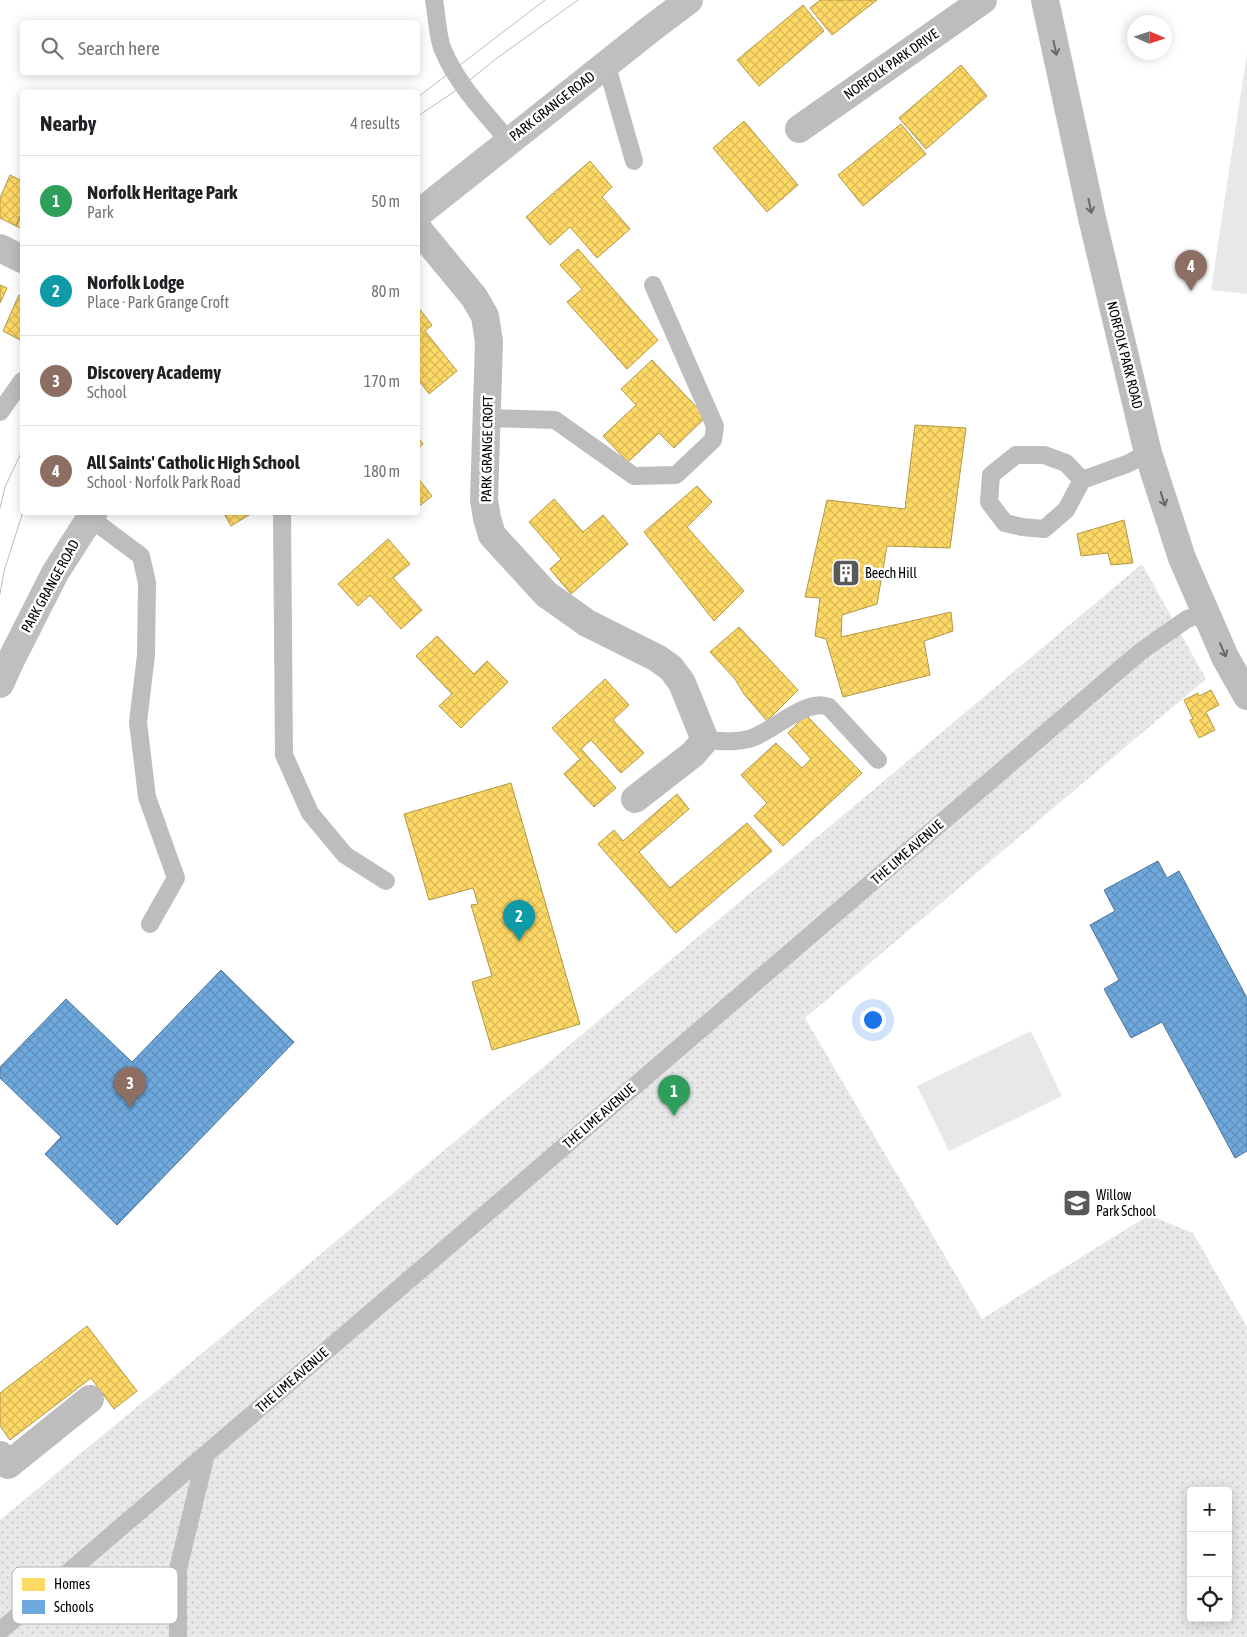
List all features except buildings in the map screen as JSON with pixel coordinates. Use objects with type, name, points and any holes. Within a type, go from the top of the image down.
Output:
[{"type":"street","name":"PARK GRANGE ROAD","points":[[420,212],[689,0]]},
{"type":"street","name":"NORFOLK PARK DRIVE","points":[[798,129],[982,0]]},
{"type":"street","name":"NORFOLK PARK ROAD","points":[[1045,0],[1092,218],[1148,453],[1182,558],[1225,657],[1247,696]]},
{"type":"street","name":"PARK GRANGE CROFT","points":[[420,231],[474,297],[485,316],[489,342],[484,500],[492,535],[546,594],[587,623],[657,658],[671,668],[682,683],[705,740]]},
{"type":"street","points":[[0,248],[20,258]]},
{"type":"street","name":"PARK GRANGE ROAD","points":[[3,669],[55,573],[92,515]]},
{"type":"street","points":[[635,799],[693,754],[705,740]]},
{"type":"street","points":[[3,1463],[90,1400]]},
{"type":"lane","points":[[434,0],[442,49],[475,101],[509,141]]},
{"type":"lane","points":[[606,64],[634,161]]},
{"type":"lane","points":[[487,418],[555,420],[634,476],[676,475],[713,440],[715,426],[653,285]]},
{"type":"lane","points":[[0,412],[20,384]]},
{"type":"lane","points":[[1082,480],[1066,463],[1044,455],[1016,455],[991,475],[989,502],[1005,523],[1044,530],[1066,510],[1082,480],[1127,464],[1148,453]]},
{"type":"lane","points":[[92,515],[141,556],[147,583],[146,655],[138,722],[147,796],[176,878],[150,924]]},
{"type":"lane","points":[[282,515],[284,755],[310,813],[345,855],[386,881]]},
{"type":"lane","name":"THE LIME AVENUE","points":[[74,1567],[1140,652],[1187,619],[1206,613]]},
{"type":"lane","points":[[705,740],[738,741],[752,738],[807,707],[824,705],[878,760]]},
{"type":"lane","points":[[178,1637],[178,1568],[206,1454]]},
{"type":"lane","name":"THE LIME AVENUE","points":[[0,1631],[12,1621]]},
{"type":"shaded area","points":[[1247,53],[1247,294],[1211,290]]},
{"type":"shaded area","points":[[1142,564],[1206,679],[805,1018],[982,1319],[1149,1215],[1193,1233],[1247,1327],[1247,1637],[0,1637],[0,1520],[241,1321]]},
{"type":"shaded area","points":[[1031,1031],[1062,1096],[949,1151],[917,1086]]},
{"type":"tram line","points":[[420,95],[545,0]]},
{"type":"tram line","points":[[420,115],[464,85],[493,61],[578,0]]},
{"type":"tram line","points":[[0,508],[5,487],[20,455]]},
{"type":"tram line","points":[[0,594],[4,571],[22,515]]},
{"type":"place","name":"All Saints' Catholic High School","points":[[1191,291]]},
{"type":"place","name":"Beech Hill","points":[[846,573]]},
{"type":"place","name":"Norfolk Lodge","points":[[519,941]]},
{"type":"place","name":"Discovery Academy","points":[[130,1108]]},
{"type":"place","name":"Norfolk Heritage Park","points":[[674,1116]]},
{"type":"place","name":"Willow Park School","points":[[1077,1203]]}]
